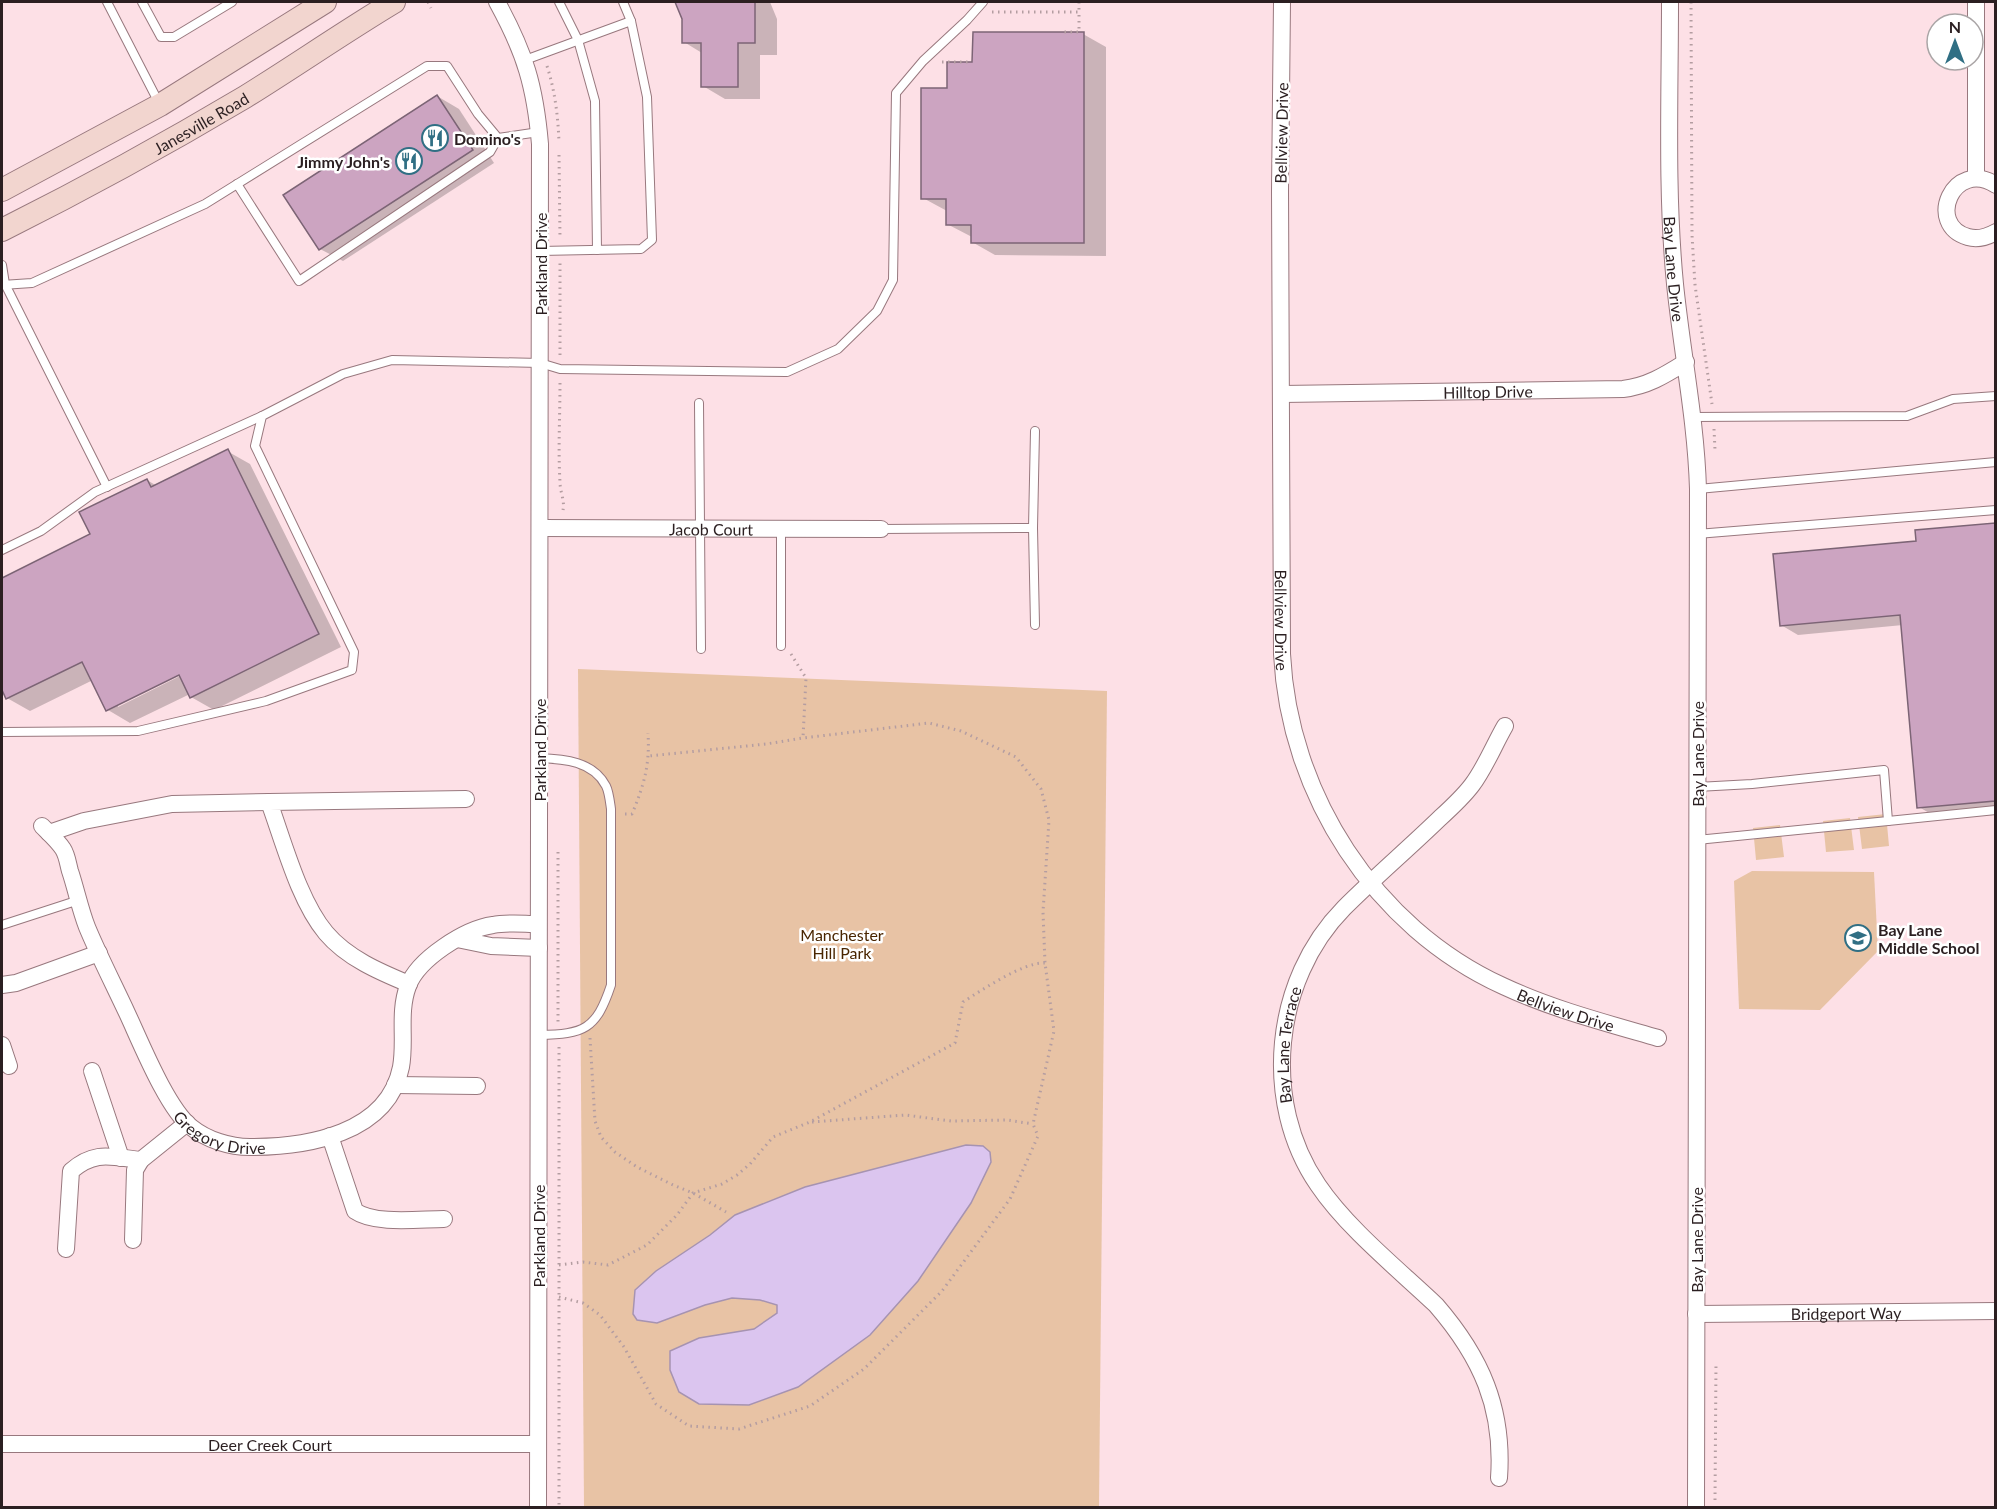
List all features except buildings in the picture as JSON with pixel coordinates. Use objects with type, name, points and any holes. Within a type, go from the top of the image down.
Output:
[{"type":"main road","points":[[2,190],[160,105],[325,2]]},
{"type":"main road","name":"Janesville Road","points":[[2,230],[158,148],[247,96],[394,2]]},
{"type":"street","name":"Parkland Drive","points":[[497,2],[517,37],[525,60],[536,102],[539,132],[538,1508]]},
{"type":"street","name":"Bellview Drive","points":[[1282,2],[1280,191],[1282,654],[1287,706],[1301,760],[1332,830],[1370,883],[1402,917],[1433,943],[1466,966],[1501,985],[1565,1010],[1658,1038]]},
{"type":"street","name":"Bay Lane Drive","points":[[1670,2],[1671,229],[1675,286],[1697,454],[1698,489],[1696,1508]]},
{"type":"street","points":[[1976,2],[1976,178]]},
{"type":"street","points":[[1995,185],[1976,178],[1966,181],[1957,186],[1947,203],[1950,222],[1965,236],[1984,238],[1995,232]]},
{"type":"street","name":"Hilltop Drive","points":[[1282,394],[1623,389],[1657,381],[1686,362]]},
{"type":"street","name":"Jacob Court","points":[[540,528],[881,529]]},
{"type":"street","name":"Bay Lane Terrace","points":[[1499,1478],[1497,1420],[1490,1395],[1473,1356],[1436,1305],[1347,1221],[1317,1185],[1299,1150],[1287,1112],[1281,1071],[1289,1005],[1299,976],[1317,943],[1342,910],[1425,833],[1472,785],[1505,726]]},
{"type":"street","points":[[409,984],[377,970],[351,954],[327,934],[307,906],[269,802],[466,799]]},
{"type":"street","name":"Gregory Drive","points":[[269,802],[172,804],[46,829],[64,850],[86,925],[155,1073],[179,1116],[203,1135],[231,1145],[280,1146],[310,1142],[350,1130],[371,1117],[388,1100],[401,1068],[402,1005],[415,972],[429,958],[456,939],[493,925],[538,924]]},
{"type":"street","points":[[456,939],[491,946],[539,948]]},
{"type":"street","points":[[2,985],[15,983],[99,953]]},
{"type":"street","points":[[2,1045],[9,1066]]},
{"type":"street","points":[[92,1071],[121,1158]]},
{"type":"street","points":[[395,1085],[477,1086]]},
{"type":"street","points":[[133,1240],[135,1170],[141,1160],[187,1123]]},
{"type":"street","points":[[330,1136],[355,1211],[362,1216],[374,1219],[444,1219]]},
{"type":"street","points":[[66,1250],[72,1172],[85,1160],[103,1156],[141,1160]]},
{"type":"street","name":"Bridgeport Way","points":[[1696,1314],[1995,1311]]},
{"type":"street","name":"Deer Creek Court","points":[[2,1444],[538,1444]]},
{"type":"lane","points":[[107,2],[160,105]]},
{"type":"lane","points":[[142,2],[161,37],[174,37],[232,2]]},
{"type":"lane","points":[[559,2],[578,40],[595,100],[597,250]]},
{"type":"lane","points":[[540,251],[641,249],[652,240],[646,97],[631,21],[623,2]]},
{"type":"lane","points":[[2,550],[41,531],[95,492],[262,416],[343,374],[392,360],[540,363],[560,369],[787,372],[838,349],[876,311],[893,280],[896,93],[923,61],[983,2]]},
{"type":"lane","points":[[525,60],[631,21]]},
{"type":"lane","points":[[3,284],[32,283],[205,204],[427,66],[447,66],[478,114],[498,138]]},
{"type":"lane","points":[[498,138],[539,132]]},
{"type":"lane","points":[[237,184],[299,281],[490,153],[498,138]]},
{"type":"lane","points":[[2,265],[3,284],[106,487]]},
{"type":"lane","points":[[1693,417],[1907,416],[1953,399],[1995,396]]},
{"type":"lane","points":[[699,403],[701,649]]},
{"type":"lane","points":[[2,732],[138,731],[266,701],[352,670],[354,652],[255,446],[262,416]]},
{"type":"lane","points":[[1035,431],[1035,625]]},
{"type":"lane","points":[[1698,489],[1995,462]]},
{"type":"lane","points":[[1697,534],[1995,510]]},
{"type":"lane","points":[[881,529],[1034,528]]},
{"type":"lane","points":[[781,529],[781,646]]},
{"type":"lane","points":[[539,758],[578,762],[594,770],[606,787],[611,816],[612,985],[604,1008],[590,1025],[571,1034],[539,1035]]},
{"type":"lane","points":[[1697,787],[1752,784],[1884,770],[1888,821]]},
{"type":"lane","points":[[1697,840],[1995,810]]},
{"type":"lane","points":[[2,926],[79,900]]},
{"type":"path","points":[[428,2],[431,8]]},
{"type":"path","points":[[1063,32],[1078,32],[1079,2]]},
{"type":"path","points":[[1691,2],[1693,255],[1695,285],[1713,408]]},
{"type":"path","points":[[990,12],[1079,12]]},
{"type":"path","points":[[939,62],[972,62]]},
{"type":"path","points":[[781,646],[790,651],[806,678],[803,738]]},
{"type":"path","points":[[559,1298],[583,1303],[600,1315],[624,1347],[656,1404],[689,1426],[739,1429],[810,1406],[864,1369],[942,1291],[1011,1199],[1038,1136],[1033,1124],[1054,1031],[1045,963],[1042,912],[1049,820],[1041,789],[1016,757],[961,731],[929,723],[650,756]]},
{"type":"path","points":[[611,816],[632,814],[645,783],[650,756],[648,733]]},
{"type":"path","points":[[559,1265],[583,1262],[608,1265],[647,1245],[677,1215],[693,1193],[722,1184],[750,1164],[772,1137],[810,1122],[955,1043],[963,1002],[1003,978],[1037,962],[1045,963]]},
{"type":"path","points":[[590,1025],[595,1121],[601,1137],[615,1152],[636,1167],[693,1193],[726,1212]]},
{"type":"path","points":[[810,1122],[905,1115],[951,1121],[1007,1120],[1033,1124]]},
{"type":"path","points":[[1715,1353],[1715,1508]]},
{"type":"green space","name":"Manchester Hill Park","points":[[578,669],[1107,691],[1099,1507],[584,1507]]},
{"type":"green space","points":[[1886,814],[1889,846],[1862,849],[1858,817]]},
{"type":"green space","points":[[1850,818],[1854,850],[1826,852],[1823,821]]},
{"type":"green space","points":[[1780,825],[1784,857],[1756,860],[1753,828]]},
{"type":"green space","points":[[1752,871],[1874,872],[1878,951],[1820,1010],[1739,1009],[1734,881]]},
{"type":"shaded area","points":[[966,1145],[983,1146],[990,1152],[991,1162],[971,1203],[918,1281],[870,1335],[798,1387],[749,1405],[699,1404],[679,1392],[670,1370],[670,1351],[699,1338],[754,1329],[777,1313],[777,1305],[760,1300],[732,1298],[705,1305],[657,1323],[637,1320],[633,1314],[635,1290],[656,1271],[710,1235],[735,1215],[805,1187]]},
{"type":"place","name":"Domino's","points":[[435,138]]},
{"type":"place","name":"Jimmy John's","points":[[409,161]]},
{"type":"place","name":"Bay Lane Middle School","points":[[1858,938]]}]
